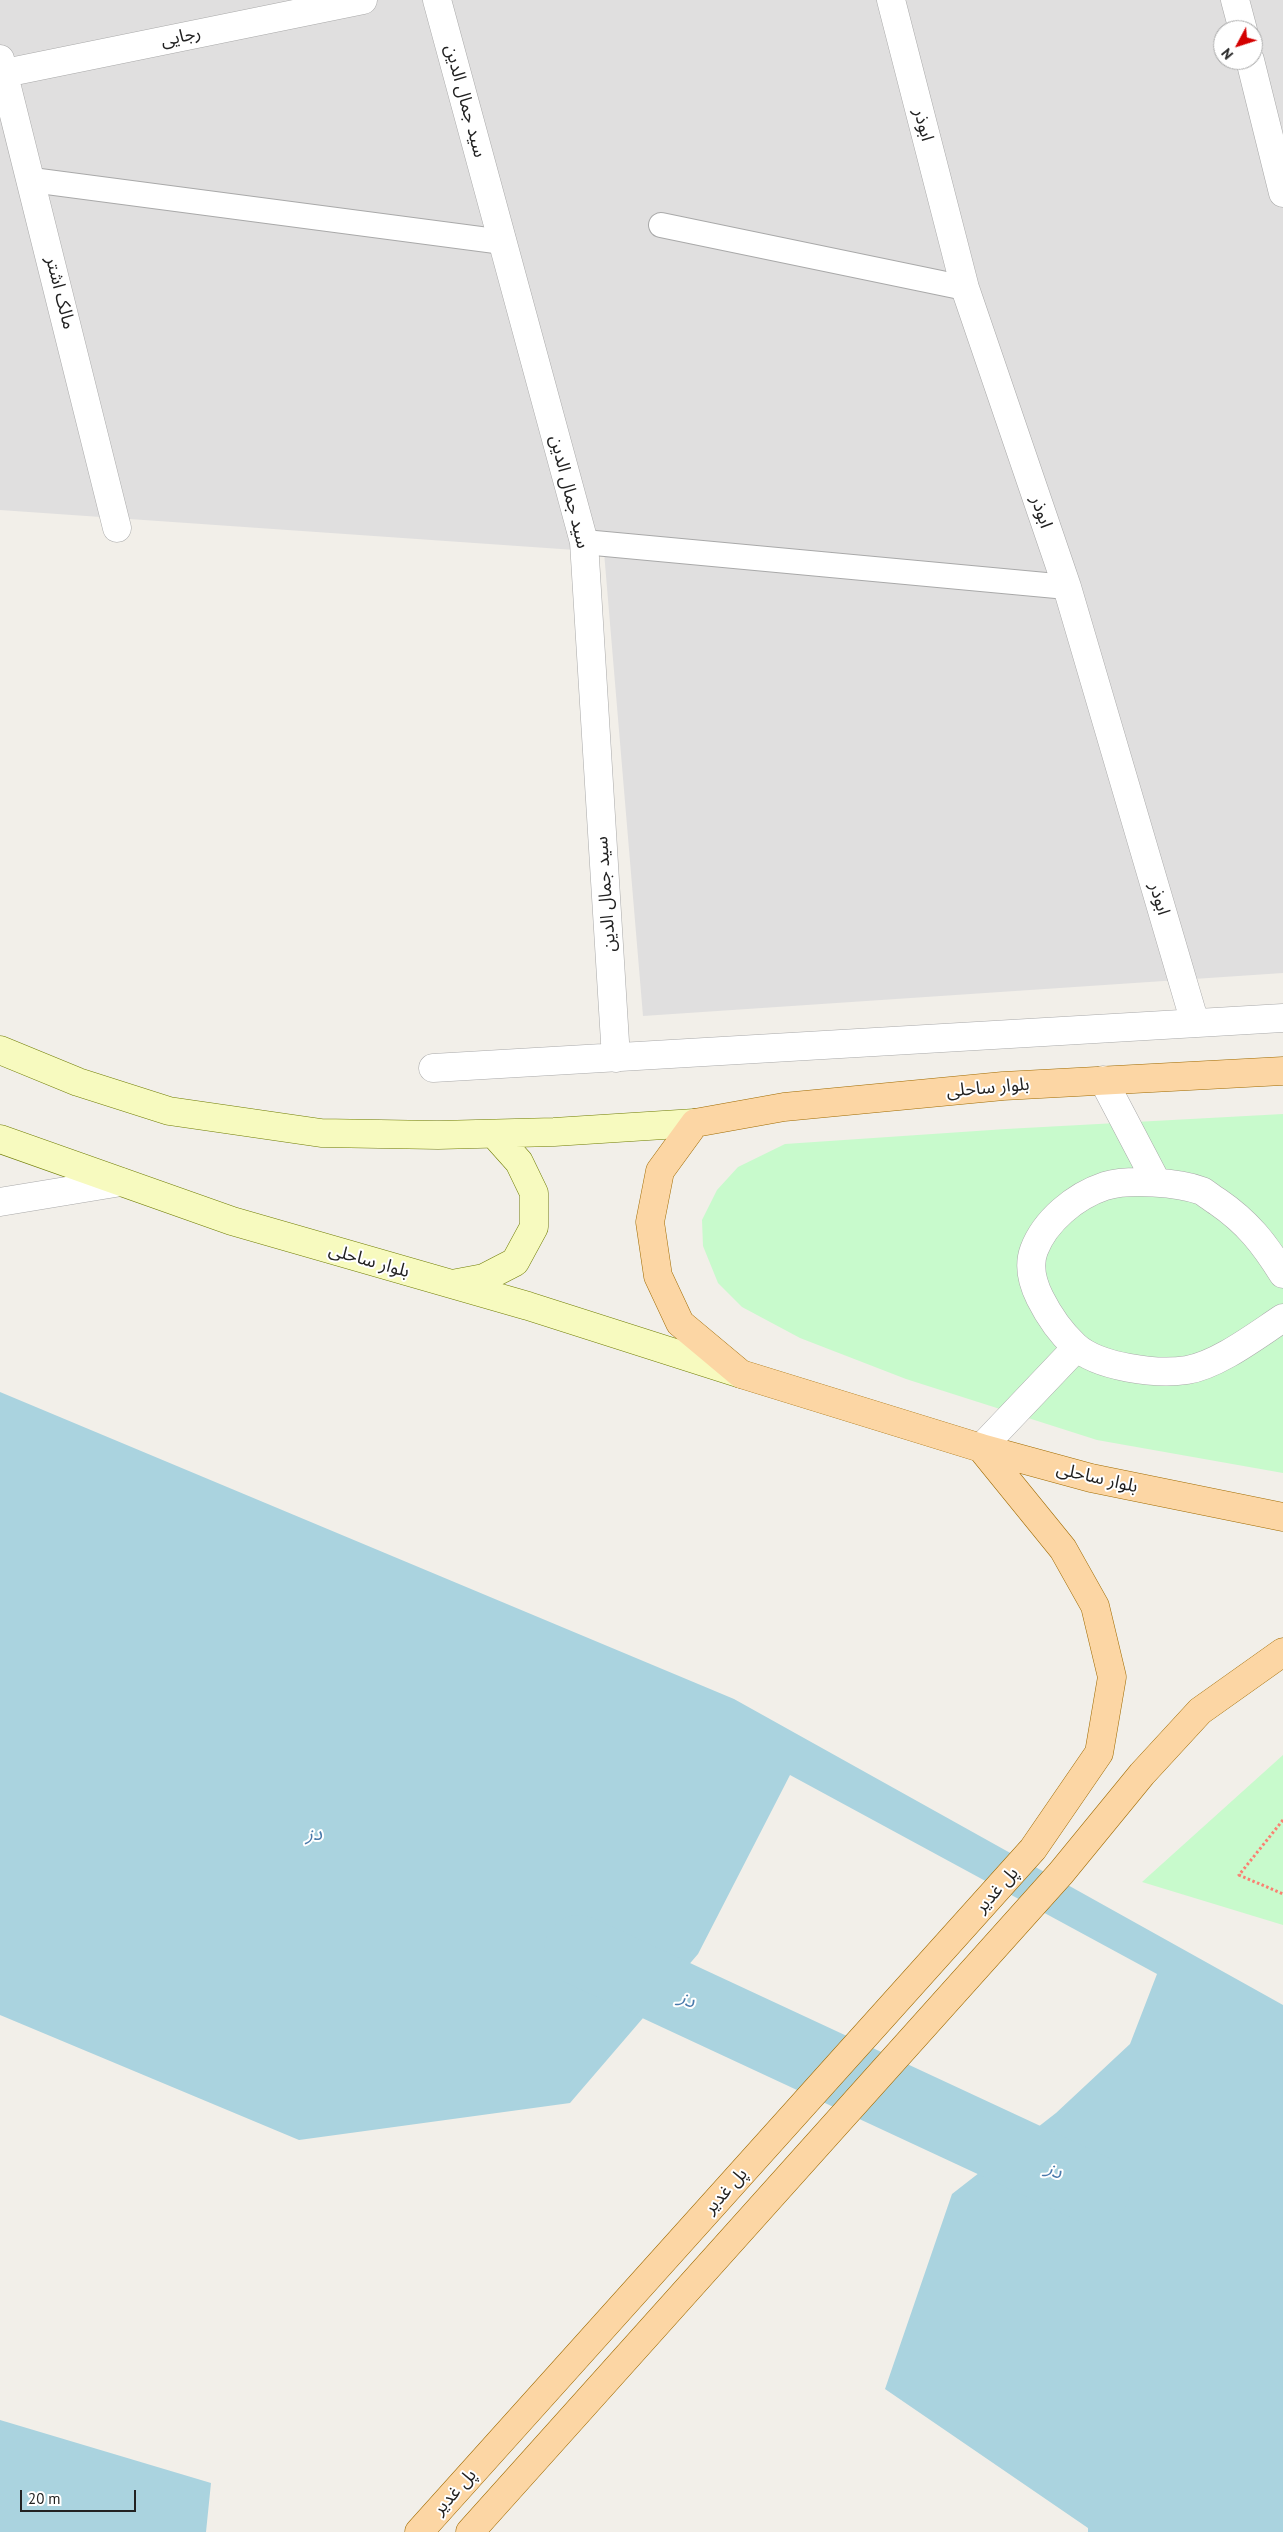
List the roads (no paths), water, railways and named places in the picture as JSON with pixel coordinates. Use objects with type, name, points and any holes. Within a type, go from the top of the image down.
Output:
[{"type":"main road","name":"بلوار ساحلی","points":[[0,1050],[78,1082],[169,1110],[321,1133],[438,1135],[695,1124],[784,1106],[1003,1086],[1283,1071]]},
{"type":"main road","name":"بلوار ساحلی","points":[[695,1124],[660,1172],[650,1222],[658,1276],[680,1323],[741,1374]]},
{"type":"main road","points":[[448,1284],[484,1278],[516,1262],[534,1227],[534,1193],[519,1162],[494,1134]]},
{"type":"main road","name":"بلوار ساحلی","points":[[0,1139],[232,1221],[528,1306],[981,1448],[1091,1478],[1283,1517]]},
{"type":"main road","name":"پل غدیر","points":[[419,2532],[1033,1849],[1099,1752],[1112,1677],[1095,1606],[1063,1549],[981,1448]]},
{"type":"main road","name":"پل غدیر","points":[[470,2532],[1061,1873],[1142,1774],[1200,1711],[1283,1652]]},
{"type":"street","name":"رجایی","points":[[1,69],[363,0]]},
{"type":"street","name":"سید جمال الدین","points":[[437,0],[584,542],[616,1058]]},
{"type":"street","name":"ابوذر","points":[[891,0],[965,288],[1067,587],[1195,1023]]},
{"type":"street","points":[[1236,0],[1241,20]]},
{"type":"street","name":"مالک اشتر","points":[[1,69],[32,180],[117,528]]},
{"type":"street","points":[[1252,70],[1283,193]]},
{"type":"street","points":[[433,1068],[1283,1018]]},
{"type":"street","points":[[1103,1080],[1156,1181]]},
{"type":"street","points":[[1283,1274],[1268,1249],[1240,1217],[1202,1192],[1156,1181],[1105,1186],[1070,1203],[1048,1225],[1033,1251],[1032,1281],[1050,1318],[1076,1348],[1110,1364],[1149,1372],[1188,1370],[1233,1352],[1283,1318]]},
{"type":"street","points":[[0,1202],[121,1182]]},
{"type":"street","points":[[981,1448],[1076,1348]]},
{"type":"lane","points":[[32,180],[503,242]]},
{"type":"lane","points":[[661,226],[965,288]]},
{"type":"lane","points":[[584,542],[1067,587]]},
{"type":"water","name":"دز","points":[[0,1392],[734,1699],[1283,2005],[1283,2532],[1088,2532],[1088,2528],[885,2389],[952,2194],[1056,2113],[1130,2044],[1157,1974],[790,1775],[698,1954],[570,2103],[299,2140],[0,2015]]},
{"type":"water","points":[[0,2420],[211,2483],[206,2532],[0,2532]]},
{"type":"waterway","name":"دز","points":[[579,1950],[1095,2190]]}]
